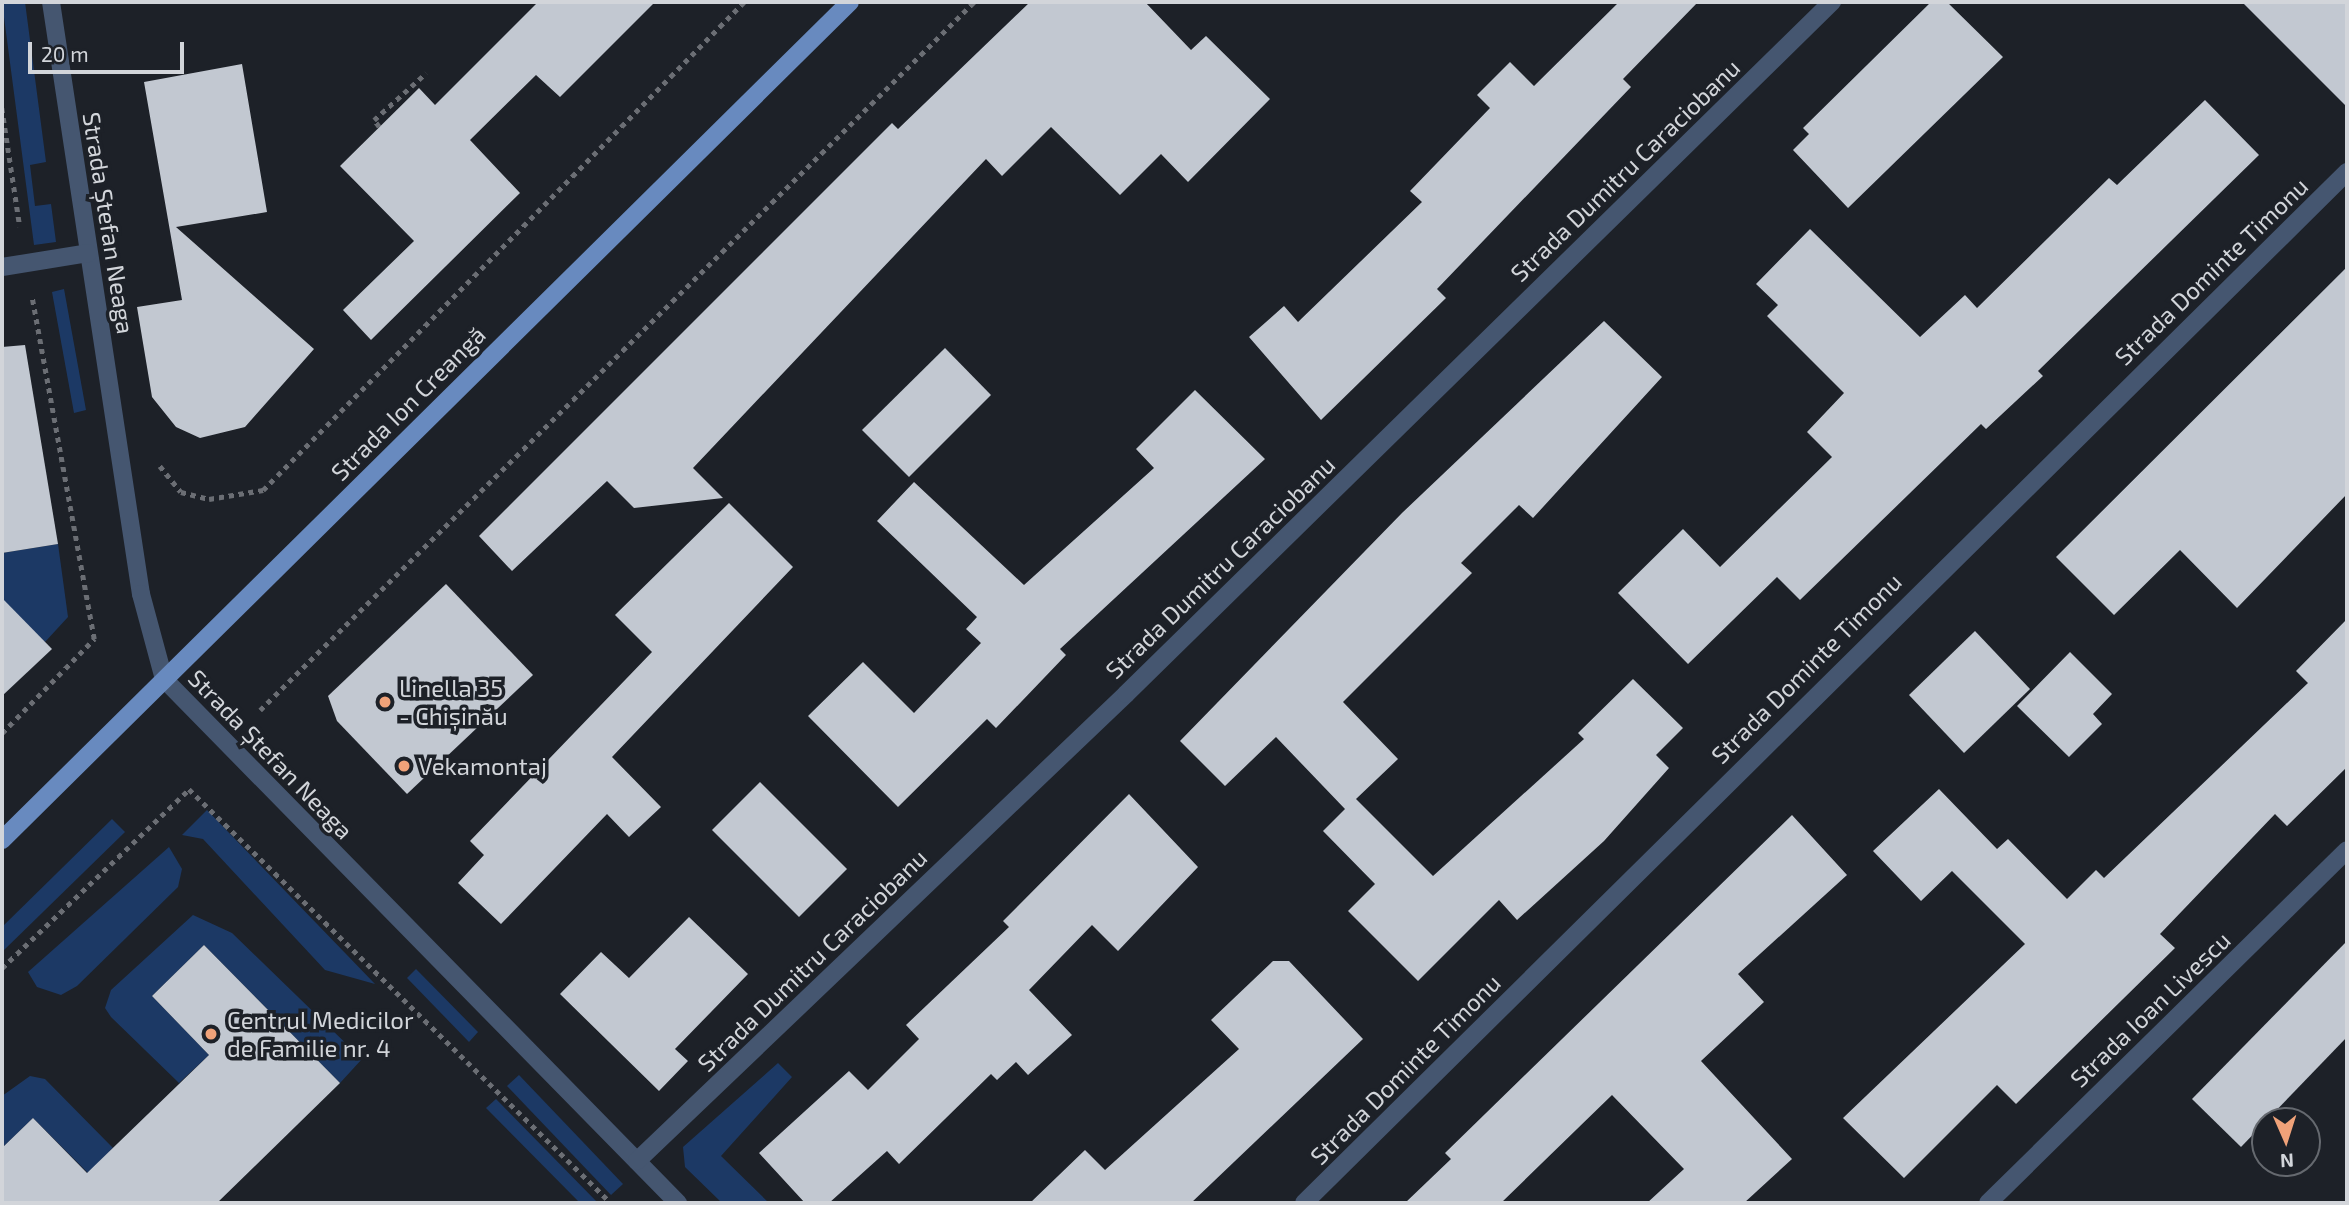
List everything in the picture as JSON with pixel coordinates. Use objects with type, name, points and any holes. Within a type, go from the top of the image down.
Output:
[{"type":"main road","name":"Strada Ion Creangă","points":[[2,840],[850,2]]},
{"type":"street","name":"Strada Ștefan Neaga","points":[[51,2],[141,594],[164,679],[678,1203]]},
{"type":"street","name":"Strada Dumitru Caraciobanu","points":[[637,1161],[1126,694],[1832,2]]},
{"type":"street","name":"Strada Dominte Timonu","points":[[1304,1203],[2347,172]]},
{"type":"street","points":[[2,267],[88,253]]},
{"type":"street","name":"Strada Ioan Livescu","points":[[1987,1203],[2347,850]]},
{"type":"path","points":[[158,463],[181,492],[237,499],[264,490],[744,2]]},
{"type":"path","points":[[260,710],[974,2]]},
{"type":"path","points":[[379,127],[374,120],[426,73]]},
{"type":"path","points":[[2,108],[26,262],[94,639],[2,733]]},
{"type":"path","points":[[2,968],[189,789],[611,1203]]},
{"type":"shaded area","points":[[2,2],[25,2],[46,162],[30,165],[35,206],[51,204],[56,242],[34,245]]},
{"type":"shaded area","points":[[64,289],[86,410],[74,413],[52,292]]},
{"type":"shaded area","points":[[58,544],[68,617],[45,642],[2,601],[2,553]]},
{"type":"shaded area","points":[[207,810],[375,984],[325,970],[203,839],[182,835]]},
{"type":"shaded area","points":[[112,819],[125,832],[2,952],[2,927]]},
{"type":"shaded area","points":[[169,847],[182,869],[178,887],[77,986],[61,995],[37,987],[28,972]]},
{"type":"shaded area","points":[[193,915],[232,933],[362,1059],[340,1083],[204,945],[152,996],[209,1055],[179,1083],[111,1017],[105,1008],[111,990]]},
{"type":"shaded area","points":[[416,969],[478,1032],[469,1042],[407,978]]},
{"type":"shaded area","points":[[778,1063],[792,1077],[721,1156],[769,1203],[722,1203],[685,1167],[683,1147]]},
{"type":"shaded area","points":[[519,1075],[623,1184],[611,1195],[507,1086]]},
{"type":"shaded area","points":[[30,1076],[45,1079],[113,1148],[88,1173],[33,1118],[2,1148],[2,1096]]},
{"type":"shaded area","points":[[496,1099],[598,1203],[580,1203],[486,1108]]},
{"type":"building","points":[[538,2],[655,2],[560,97],[536,75],[470,140],[520,193],[371,340],[343,310],[414,241],[340,166],[419,88],[435,105]]},
{"type":"building","points":[[1030,2],[1145,2],[1191,50],[1206,36],[1270,99],[1188,182],[1161,154],[1120,195],[1051,127],[1002,176],[986,159],[693,468],[723,498],[634,508],[607,481],[512,571],[479,536],[892,123],[898,129]]},
{"type":"building","points":[[1619,2],[1698,2],[1623,79],[1631,87],[1437,289],[1446,298],[1321,420],[1249,337],[1284,306],[1298,322],[1422,202],[1410,191],[1490,108],[1477,95],[1510,62],[1534,86]]},
{"type":"building","points":[[1931,2],[1947,2],[2003,57],[1848,208],[1793,150],[1809,134],[1803,128]]},
{"type":"building","points":[[2242,2],[2347,2],[2347,107]]},
{"type":"building","points":[[242,64],[267,212],[176,227],[314,349],[245,427],[200,438],[176,427],[152,397],[137,307],[182,300],[144,82]]},
{"type":"building","points":[[2205,100],[2259,155],[2038,371],[2043,376],[1986,429],[1981,424],[1800,600],[1777,577],[1688,664],[1618,593],[1683,529],[1720,567],[1832,457],[1807,432],[1844,393],[1767,316],[1778,305],[1756,284],[1810,229],[1920,337],[1965,295],[1977,308],[2109,178],[2117,185]]},
{"type":"building","points":[[2347,267],[2347,494],[2237,608],[2180,550],[2114,615],[2056,557]]},
{"type":"building","points":[[1604,321],[1662,377],[1533,518],[1519,505],[1461,563],[1472,573],[1343,702],[1398,759],[1356,799],[1433,876],[1584,739],[1578,733],[1633,679],[1683,728],[1656,755],[1669,768],[1604,841],[1517,920],[1499,900],[1418,981],[1348,911],[1375,884],[1323,831],[1345,809],[1276,737],[1225,786],[1180,741],[1402,513]]},
{"type":"building","points":[[25,345],[58,544],[2,553],[2,347]]},
{"type":"building","points":[[945,348],[991,395],[909,477],[862,430]]},
{"type":"building","points":[[1195,390],[1265,459],[1060,649],[1066,655],[996,728],[987,719],[898,807],[808,716],[863,662],[914,713],[981,643],[966,629],[977,617],[877,521],[914,482],[1024,585],[1154,468],[1136,449]]},
{"type":"building","points":[[729,503],[793,567],[612,757],[661,807],[629,837],[607,814],[501,924],[458,883],[484,855],[470,841],[652,652],[615,615]]},
{"type":"building","points":[[446,584],[533,675],[407,794],[337,721],[328,696]]},
{"type":"building","points":[[2,598],[52,649],[2,696]]},
{"type":"building","points":[[2347,619],[2347,767],[2287,826],[2275,814],[2160,934],[2175,948],[2016,1104],[1997,1085],[1904,1178],[1843,1118],[2025,944],[1952,871],[1921,901],[1873,851],[1939,789],[1997,849],[2008,839],[2067,899],[2096,870],[2104,878],[2308,683],[2296,671]]},
{"type":"building","points":[[1975,631],[2030,689],[1964,753],[1909,695]]},
{"type":"building","points":[[2070,652],[2112,694],[2093,714],[2102,724],[2069,757],[2017,706]]},
{"type":"building","points":[[760,782],[847,869],[799,917],[712,830]]},
{"type":"building","points":[[1129,794],[1198,867],[1118,951],[1092,925],[1029,990],[1072,1035],[1028,1075],[1016,1062],[997,1080],[991,1074],[899,1164],[887,1151],[829,1203],[805,1203],[759,1153],[849,1071],[868,1090],[919,1039],[906,1025],[1009,927],[1003,921]]},
{"type":"building","points":[[1792,815],[1847,875],[1738,974],[1764,1002],[1701,1061],[1792,1159],[1744,1203],[1647,1203],[1684,1169],[1612,1095],[1501,1203],[1405,1203],[1451,1159],[1445,1153]]},
{"type":"building","points":[[689,917],[748,974],[675,1049],[688,1061],[659,1091],[560,994],[601,952],[629,978]]},
{"type":"building","points":[[2347,941],[2347,1037],[2280,1107],[2251,1107],[2251,1137],[2241,1147],[2192,1099]]},
{"type":"building","points":[[204,945],[340,1083],[217,1203],[2,1203],[2,1148],[33,1118],[87,1173],[209,1055],[152,996]]},
{"type":"building","points":[[1273,961],[1289,961],[1363,1039],[1191,1203],[1030,1203],[1085,1150],[1105,1170],[1239,1049],[1211,1020]]},
{"type":"place","name":"Linella 35 - Chișinău","points":[[385,702]]},
{"type":"place","name":"Vekamontaj","points":[[404,766]]},
{"type":"place","name":"Centrul Medicilor de Familie nr. 4","points":[[211,1034]]}]
